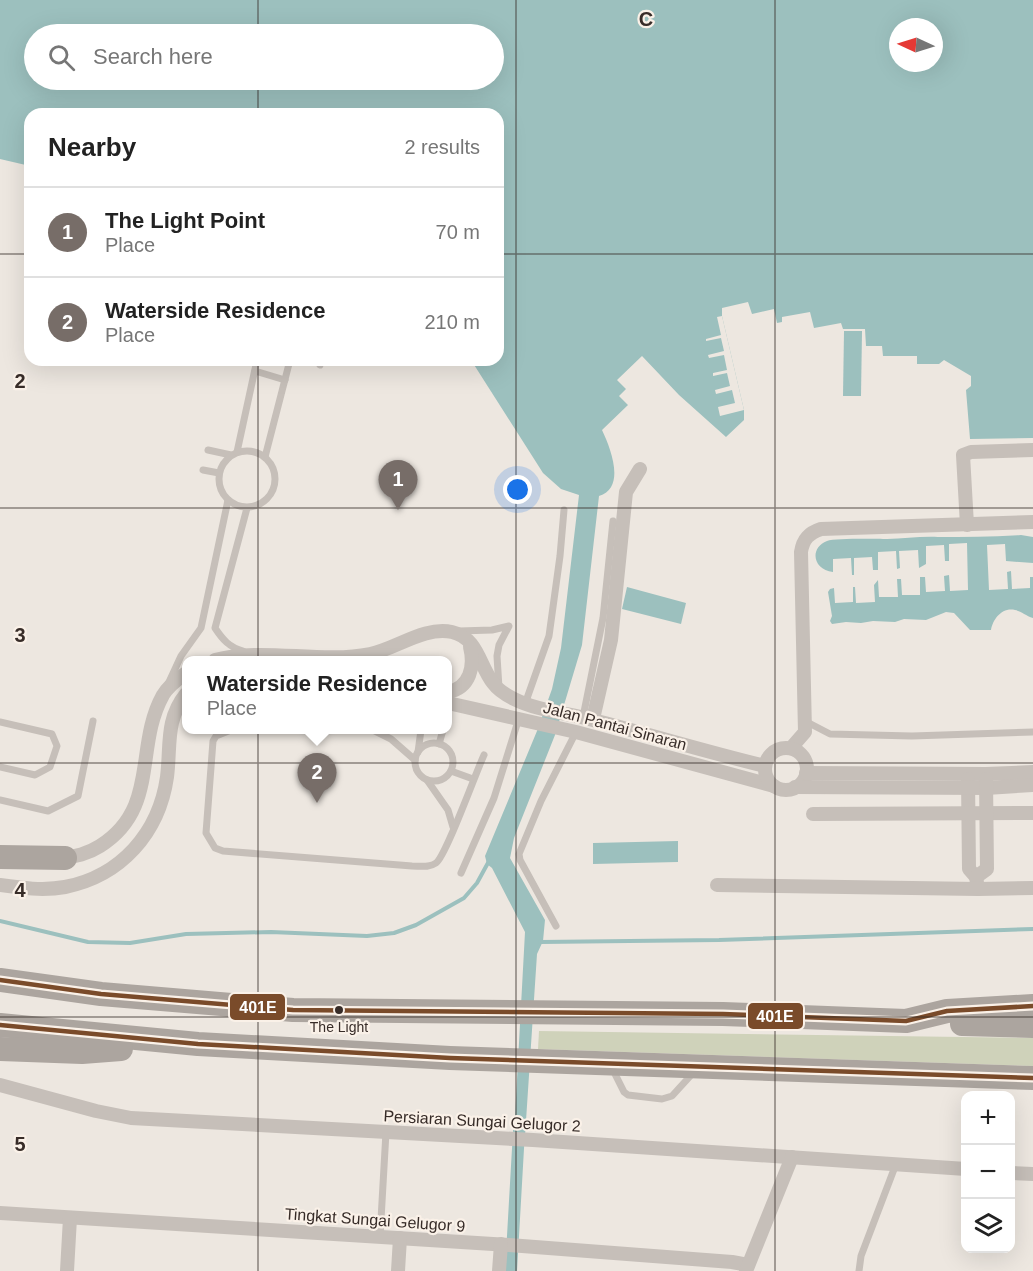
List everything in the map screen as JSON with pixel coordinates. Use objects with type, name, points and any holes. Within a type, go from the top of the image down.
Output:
[{"type":"highway","points":[[0,857],[65,858]]},
{"type":"highway","points":[[0,980],[101,994],[293,1010],[723,1014],[1033,1026]]},
{"type":"highway","points":[[906,1021],[947,1011],[1033,1006]]},
{"type":"highway","points":[[0,1025],[198,1044],[505,1060],[1033,1078]]},
{"type":"highway","points":[[0,1049],[82,1052],[198,1044]]},
{"type":"street","points":[[967,525],[963,455],[1033,450]]},
{"type":"street","points":[[584,717],[611,640],[626,492],[640,469]]},
{"type":"street","points":[[791,748],[805,732],[801,552],[806,537],[813,531],[821,529],[1033,522]]},
{"type":"street","points":[[356,656],[370,654],[433,631],[453,632],[462,635],[475,647],[492,681],[500,691]]},
{"type":"street","name":"Jalan Pantai Sinaran","points":[[452,698],[471,673],[472,654],[469,642]]},
{"type":"street","points":[[0,847],[65,858],[84,854],[113,837],[131,815],[141,794],[151,726],[163,695],[171,684],[182,676]]},
{"type":"street","name":"Jalan Pantai Sinaran","points":[[500,691],[529,705],[584,717],[765,766]]},
{"type":"street","points":[[0,885],[37,888],[63,887],[101,876],[132,853],[151,826],[163,800],[172,718],[182,699]]},
{"type":"street","name":"Jalan Pantai Sinaran","points":[[452,704],[576,732],[774,786]]},
{"type":"street","points":[[795,788],[804,779],[806,772],[807,766],[801,754],[791,748],[774,751],[765,766],[766,777],[774,786],[784,790],[968,781],[1033,785]]},
{"type":"street","points":[[806,772],[968,781]]},
{"type":"street","points":[[986,781],[1033,772]]},
{"type":"street","points":[[968,781],[969,869],[977,883]]},
{"type":"street","points":[[977,883],[987,868],[986,781]]},
{"type":"street","points":[[813,814],[1033,813]]},
{"type":"street","points":[[717,885],[977,883],[1033,888]]},
{"type":"street","name":"Persiaran Sungai Gelugor 2","points":[[0,1085],[131,1118],[533,1140],[961,1169]]},
{"type":"street","points":[[747,1268],[792,1157]]},
{"type":"street","points":[[1015,1173],[1033,1174]]},
{"type":"street","name":"Tingkat Sungai Gelugor 9","points":[[0,1213],[526,1246],[747,1268]]},
{"type":"street","points":[[67,1271],[70,1218]]},
{"type":"street","points":[[398,1271],[400,1238]]},
{"type":"street","points":[[499,1271],[505,1245]]},
{"type":"lane","points":[[208,450],[234,454],[252,451],[265,457],[273,469],[275,484],[268,497],[263,502],[247,508],[228,500],[220,488],[219,473],[225,460],[234,454],[256,366]]},
{"type":"lane","points":[[265,457],[288,366]]},
{"type":"lane","points":[[255,371],[285,380]]},
{"type":"lane","points":[[203,470],[219,473]]},
{"type":"lane","points":[[163,695],[181,656],[201,628],[228,500]]},
{"type":"lane","points":[[247,508],[215,628],[222,639],[234,649],[258,656]]},
{"type":"lane","points":[[529,705],[549,636],[564,510]]},
{"type":"lane","points":[[584,717],[603,618],[613,521]]},
{"type":"lane","points":[[453,632],[492,630],[509,626],[499,645],[497,656],[500,691]]},
{"type":"lane","points":[[461,873],[494,798],[523,719]]},
{"type":"lane","points":[[0,800],[48,811],[78,796],[93,721]]},
{"type":"lane","points":[[805,721],[830,734],[912,736],[1033,732]]},
{"type":"lane","points":[[0,722],[52,734],[57,746],[50,767],[35,775],[0,767]]},
{"type":"lane","points":[[556,926],[520,860],[519,854],[541,801],[576,732]]},
{"type":"lane","points":[[220,734],[216,736],[212,748],[206,829],[208,837],[219,850],[426,866],[438,862],[484,755]]},
{"type":"lane","points":[[382,734],[415,760]]},
{"type":"lane","points":[[420,734],[415,760],[416,768],[448,810],[453,830]]},
{"type":"lane","points":[[439,744],[441,734]]},
{"type":"lane","points":[[418,752],[423,746],[431,743],[439,744],[450,752],[452,758],[451,771],[441,780],[427,780]]},
{"type":"lane","points":[[451,771],[474,779]]},
{"type":"lane","points":[[610,1064],[624,1092],[628,1095],[662,1099],[672,1096],[699,1067]]},
{"type":"lane","points":[[380,1237],[386,1132]]},
{"type":"lane","points":[[860,1271],[861,1256],[896,1164]]},
{"type":"green space","points":[[539,1031],[1033,1038],[1033,1066],[538,1049]]},
{"type":"water","points":[[0,0],[1033,0],[1033,438],[970,439],[966,390],[971,386],[971,376],[944,360],[939,364],[917,364],[917,356],[883,356],[882,346],[866,346],[865,329],[843,329],[841,323],[814,328],[810,312],[782,317],[782,322],[777,323],[774,309],[752,314],[748,302],[722,308],[744,410],[744,420],[726,437],[679,395],[642,356],[617,380],[626,389],[619,396],[628,405],[602,430],[612,457],[614,477],[607,492],[599,496],[582,645],[555,735],[514,838],[510,858],[545,920],[543,941],[537,954],[525,1136],[514,1135],[525,932],[492,868],[487,864],[485,856],[552,689],[561,648],[579,495],[561,489],[543,473],[475,366],[504,366],[504,108],[24,108],[24,165],[0,159]]},
{"type":"water","points":[[844,331],[862,331],[861,396],[843,396]]},
{"type":"water","points":[[1021,535],[1033,537],[1033,563],[1006,561],[1005,544],[987,545],[989,590],[1008,589],[1007,572],[1011,571],[1012,589],[1030,588],[1030,577],[1033,577],[1033,618],[1017,611],[1006,610],[996,618],[991,630],[970,630],[954,613],[946,612],[926,620],[904,619],[895,622],[832,624],[830,621],[832,616],[828,592],[834,588],[835,603],[853,602],[853,587],[855,587],[856,603],[875,602],[874,585],[878,580],[879,597],[898,597],[897,579],[901,579],[902,595],[920,595],[920,577],[925,577],[926,592],[945,591],[944,576],[949,575],[950,591],[968,590],[967,543],[949,544],[949,561],[945,561],[944,545],[926,546],[926,564],[919,568],[918,550],[899,551],[900,568],[897,569],[896,551],[878,552],[878,570],[873,570],[872,557],[854,558],[854,575],[852,575],[851,558],[833,559],[833,572],[821,567],[818,563],[816,553],[821,544],[827,541]]},
{"type":"water","points":[[627,587],[686,603],[681,624],[622,609]]},
{"type":"water","points":[[678,841],[678,862],[593,864],[593,843]]},
{"type":"pier","points":[[722,316],[744,410],[720,416],[718,407],[735,403],[732,390],[716,394],[715,390],[730,386],[727,373],[713,376],[713,373],[727,370],[724,355],[709,358],[708,355],[724,351],[721,338],[706,341],[706,339],[721,335],[717,317]]},
{"type":"waterway","points":[[0,921],[88,942],[130,943],[186,934],[271,932],[367,936],[394,933],[416,925],[464,898],[477,883],[489,861]]},
{"type":"waterway","points":[[540,942],[719,940],[1033,929]]},
{"type":"waterway","points":[[511,1271],[519,1131]]},
{"type":"transit line","name":"401E","points":[[0,980],[101,994],[293,1010],[723,1014],[906,1021],[947,1011],[1033,1006]]},
{"type":"transit line","name":"401E","points":[[0,1025],[198,1044],[450,1058],[1033,1078]]},
{"type":"place","name":"The Light Point","points":[[398,510]]},
{"type":"place","name":"Waterside Residence","points":[[317,803]]},
{"type":"place","name":"The Light","points":[[339,1010]]}]
